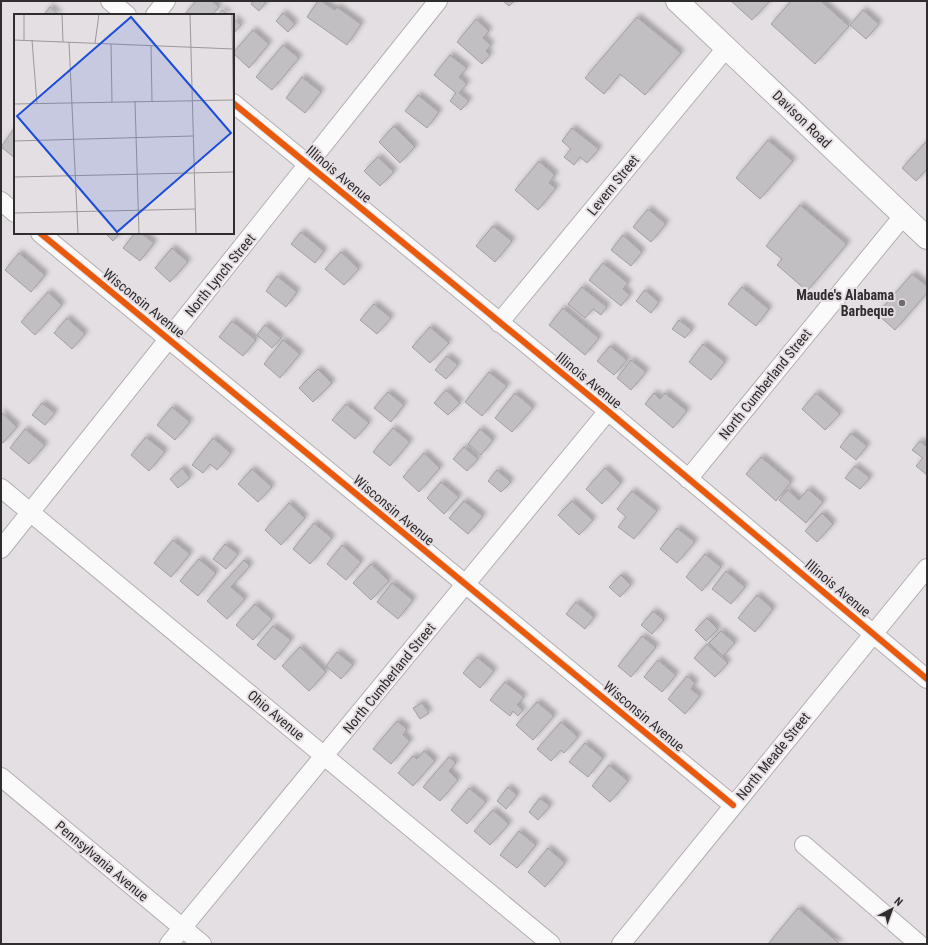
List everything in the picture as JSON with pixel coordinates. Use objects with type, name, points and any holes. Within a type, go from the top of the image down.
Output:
[{"type":"main road","name":"Davison Road","points":[[677,1],[927,238]]},
{"type":"street","points":[[110,1],[126,14]]},
{"type":"street","points":[[156,14],[166,1]]},
{"type":"street","name":"North Lynch Street","points":[[1,549],[438,1]]},
{"type":"street","name":"Levern Street","points":[[499,323],[727,47]]},
{"type":"street","name":"Illinois Avenue","points":[[234,104],[608,411],[927,679]]},
{"type":"street","points":[[1,201],[14,211]]},
{"type":"street","name":"North Cumberland Street","points":[[688,479],[904,215]]},
{"type":"street","name":"Wisconsin Avenue","points":[[41,234],[733,805]]},
{"type":"street","name":"North Cumberland Street","points":[[169,944],[608,411]]},
{"type":"street","name":"Ohio Avenue","points":[[1,488],[551,944]]},
{"type":"street","name":"North Meade Street","points":[[621,944],[927,568]]},
{"type":"street","name":"Pennsylvania Avenue","points":[[1,777],[202,944]]},
{"type":"street","points":[[804,845],[919,944]]},
{"type":"building","points":[[196,1],[212,1],[219,7],[213,14],[185,14]]},
{"type":"building","points":[[253,1],[267,1],[259,11],[251,4]]},
{"type":"building","points":[[318,1],[321,1],[335,10],[337,7],[361,24],[347,45],[307,17]]},
{"type":"building","points":[[503,1],[514,1],[509,6]]},
{"type":"building","points":[[731,1],[770,1],[752,20]]},
{"type":"building","points":[[791,1],[821,1],[849,26],[815,64],[771,24]]},
{"type":"building","points":[[50,7],[58,14],[44,14]]},
{"type":"building","points":[[222,10],[228,14],[219,14]]},
{"type":"building","points":[[863,10],[879,24],[866,39],[850,25]]},
{"type":"building","points":[[283,13],[295,24],[288,32],[276,21]]},
{"type":"building","points":[[637,17],[681,53],[645,95],[620,74],[604,94],[585,78]]},
{"type":"building","points":[[234,19],[241,25],[234,33]]},
{"type":"building","points":[[476,19],[489,31],[483,38],[491,45],[486,51],[490,55],[482,64],[457,42]]},
{"type":"building","points":[[253,30],[269,44],[249,68],[234,54],[234,52]]},
{"type":"building","points":[[283,45],[299,58],[272,90],[256,77]]},
{"type":"building","points":[[450,55],[467,68],[459,77],[467,84],[459,93],[469,101],[461,110],[450,101],[456,93],[434,75]]},
{"type":"building","points":[[302,77],[321,92],[305,113],[286,98]]},
{"type":"building","points":[[418,95],[439,112],[427,128],[405,111]]},
{"type":"building","points":[[394,126],[415,147],[400,163],[379,142]]},
{"type":"building","points":[[572,128],[599,149],[587,163],[580,157],[574,165],[564,157],[571,149],[562,141]]},
{"type":"building","points":[[13,130],[14,130],[14,157],[1,147]]},
{"type":"building","points":[[768,140],[793,161],[760,199],[736,178]]},
{"type":"building","points":[[927,141],[927,169],[916,181],[902,168]]},
{"type":"building","points":[[378,157],[394,172],[380,186],[364,171]]},
{"type":"building","points":[[539,161],[555,175],[549,183],[556,188],[538,210],[515,190]]},
{"type":"building","points":[[800,205],[847,244],[807,291],[777,265],[782,259],[766,246]]},
{"type":"building","points":[[648,209],[666,224],[651,242],[633,227]]},
{"type":"building","points":[[493,226],[512,241],[495,262],[476,246]]},
{"type":"building","points":[[301,232],[324,251],[315,263],[291,244]]},
{"type":"building","points":[[106,234],[119,234],[113,241]]},
{"type":"building","points":[[134,234],[142,234],[154,243],[140,261],[123,248]]},
{"type":"building","points":[[623,235],[642,252],[631,266],[611,250]]},
{"type":"building","points":[[172,248],[188,262],[170,282],[155,268]]},
{"type":"building","points":[[341,252],[359,269],[344,285],[325,269]]},
{"type":"building","points":[[19,253],[45,275],[31,292],[5,270]]},
{"type":"building","points":[[603,263],[628,283],[623,289],[630,295],[621,306],[589,280]]},
{"type":"building","name":"Maude's Alabama Barbeque","points":[[912,274],[927,286],[927,293],[895,330],[877,314]]},
{"type":"building","points":[[277,276],[297,292],[286,307],[266,291]]},
{"type":"building","points":[[582,287],[607,307],[601,315],[593,309],[585,318],[568,304]]},
{"type":"building","points":[[742,287],[769,309],[756,326],[728,304]]},
{"type":"building","points":[[645,290],[659,302],[651,313],[636,301]]},
{"type":"building","points":[[48,292],[62,305],[35,335],[21,322]]},
{"type":"building","points":[[374,304],[391,318],[377,334],[360,320]]},
{"type":"building","points":[[563,308],[599,338],[585,355],[549,325]]},
{"type":"building","points":[[67,318],[85,334],[72,349],[54,333]]},
{"type":"building","points":[[679,320],[692,330],[685,338],[672,329]]},
{"type":"building","points":[[232,321],[256,340],[243,356],[219,337]]},
{"type":"building","points":[[265,325],[281,338],[272,348],[257,335]]},
{"type":"building","points":[[430,327],[449,343],[430,363],[412,347]]},
{"type":"building","points":[[283,340],[300,354],[280,378],[264,364]]},
{"type":"building","points":[[703,344],[725,362],[711,380],[689,362]]},
{"type":"building","points":[[610,346],[627,360],[614,375],[597,361]]},
{"type":"building","points":[[447,356],[458,365],[446,379],[435,370]]},
{"type":"building","points":[[631,360],[646,372],[631,390],[617,378]]},
{"type":"building","points":[[318,369],[332,383],[313,402],[299,388]]},
{"type":"building","points":[[489,372],[507,386],[482,416],[465,402]]},
{"type":"building","points":[[446,390],[460,403],[448,415],[434,403]]},
{"type":"building","points":[[388,392],[404,405],[391,422],[374,408]]},
{"type":"building","points":[[515,393],[533,408],[512,432],[495,418]]},
{"type":"building","points":[[654,393],[660,399],[665,393],[687,411],[673,428],[645,404]]},
{"type":"building","points":[[816,393],[840,414],[825,430],[802,409]]},
{"type":"building","points":[[42,403],[55,413],[45,425],[32,415]]},
{"type":"building","points":[[346,404],[369,423],[355,439],[332,420]]},
{"type":"building","points":[[172,407],[190,422],[175,440],[157,425]]},
{"type":"building","points":[[1,412],[17,427],[3,443],[1,441]]},
{"type":"building","points":[[393,428],[410,442],[390,466],[373,452]]},
{"type":"building","points":[[25,429],[45,445],[29,464],[10,448]]},
{"type":"building","points":[[480,429],[493,440],[481,455],[468,444]]},
{"type":"building","points":[[851,433],[867,446],[856,460],[840,447]]},
{"type":"building","points":[[146,437],[165,452],[149,471],[131,455]]},
{"type":"building","points":[[213,438],[231,453],[217,470],[210,464],[203,473],[192,465]]},
{"type":"building","points":[[920,441],[927,447],[927,475],[916,466],[923,458],[912,450]]},
{"type":"building","points":[[464,447],[478,459],[467,471],[453,459]]},
{"type":"building","points":[[424,453],[440,468],[419,492],[403,477]]},
{"type":"building","points":[[761,457],[791,482],[776,501],[746,474]]},
{"type":"building","points":[[855,466],[870,478],[860,489],[845,478]]},
{"type":"building","points":[[182,468],[190,478],[178,488],[170,479]]},
{"type":"building","points":[[605,468],[621,483],[602,504],[586,489]]},
{"type":"building","points":[[252,469],[272,487],[258,502],[238,484]]},
{"type":"building","points":[[497,470],[511,482],[501,492],[488,481]]},
{"type":"building","points":[[441,482],[459,497],[444,514],[427,498]]},
{"type":"building","points":[[808,489],[823,502],[806,523],[779,500],[788,490],[799,500]]},
{"type":"building","points":[[632,491],[657,511],[634,539],[618,527],[626,517],[617,509]]},
{"type":"building","points":[[464,501],[483,516],[468,534],[449,518]]},
{"type":"building","points":[[572,501],[593,520],[579,535],[558,515]]},
{"type":"building","points":[[289,503],[305,518],[281,545],[265,530]]},
{"type":"building","points":[[822,513],[833,524],[817,542],[805,531]]},
{"type":"building","points":[[314,523],[332,538],[310,564],[293,549]]},
{"type":"building","points":[[677,528],[695,542],[677,563],[660,549]]},
{"type":"building","points":[[173,540],[190,554],[171,577],[154,563]]},
{"type":"building","points":[[225,544],[238,554],[226,569],[213,559]]},
{"type":"building","points":[[342,545],[361,562],[346,580],[327,564]]},
{"type":"building","points":[[705,554],[721,567],[702,591],[686,577]]},
{"type":"building","points":[[199,559],[216,573],[198,596],[180,581]]},
{"type":"building","points":[[244,560],[250,566],[231,587],[245,599],[227,619],[207,601]]},
{"type":"building","points":[[371,564],[389,581],[371,600],[353,583]]},
{"type":"building","points":[[726,571],[745,587],[731,604],[712,589]]},
{"type":"building","points":[[621,575],[631,585],[620,597],[609,587]]},
{"type":"building","points":[[392,583],[413,600],[398,619],[377,602]]},
{"type":"building","points":[[757,595],[773,609],[755,632],[738,618]]},
{"type":"building","points":[[576,602],[594,617],[585,629],[566,614]]},
{"type":"building","points":[[255,604],[272,619],[253,640],[236,625]]},
{"type":"building","points":[[653,611],[664,620],[652,634],[641,625]]},
{"type":"building","points":[[707,618],[718,629],[706,641],[695,630]]},
{"type":"building","points":[[273,626],[291,640],[275,660],[257,645]]},
{"type":"building","points":[[721,631],[735,643],[723,656],[709,643]]},
{"type":"building","points":[[642,636],[656,647],[631,677],[618,666]]},
{"type":"building","points":[[707,644],[728,663],[715,677],[694,658]]},
{"type":"building","points":[[300,647],[326,672],[309,691],[282,666]]},
{"type":"building","points":[[337,652],[353,665],[341,679],[326,666]]},
{"type":"building","points":[[477,657],[494,671],[480,688],[463,673]]},
{"type":"building","points":[[658,660],[676,675],[662,692],[644,677]]},
{"type":"building","points":[[687,676],[695,683],[691,689],[700,696],[685,714],[668,699]]},
{"type":"building","points":[[505,682],[524,697],[517,705],[523,710],[518,716],[513,711],[510,716],[490,700]]},
{"type":"building","points":[[537,702],[554,716],[533,740],[516,725]]},
{"type":"building","points":[[422,703],[429,713],[420,719],[413,708]]},
{"type":"building","points":[[397,721],[407,729],[403,735],[410,741],[391,764],[373,749]]},
{"type":"building","points":[[561,722],[578,737],[564,753],[561,750],[551,761],[537,749]]},
{"type":"building","points":[[585,743],[603,758],[588,777],[569,762]]},
{"type":"building","points":[[424,751],[435,761],[413,786],[398,773],[413,756],[417,759]]},
{"type":"building","points":[[449,757],[456,763],[449,771],[458,780],[440,801],[423,787]]},
{"type":"building","points":[[609,765],[628,781],[610,802],[592,786]]},
{"type":"building","points":[[508,787],[517,795],[506,809],[497,801]]},
{"type":"building","points":[[469,788],[486,802],[467,824],[451,810]]},
{"type":"building","points":[[540,798],[550,806],[538,820],[529,812]]},
{"type":"building","points":[[493,810],[509,824],[490,845],[474,831]]},
{"type":"building","points":[[519,831],[536,845],[517,868],[500,855]]},
{"type":"building","points":[[548,848],[565,863],[545,887],[528,872]]},
{"type":"building","points":[[798,908],[840,944],[768,944]]},
{"type":"cycle path","points":[[234,104],[608,411],[927,679]]},
{"type":"cycle path","points":[[41,234],[733,805]]},
{"type":"place","name":"Maude's Alabama Barbeque","points":[[902,303]]}]
